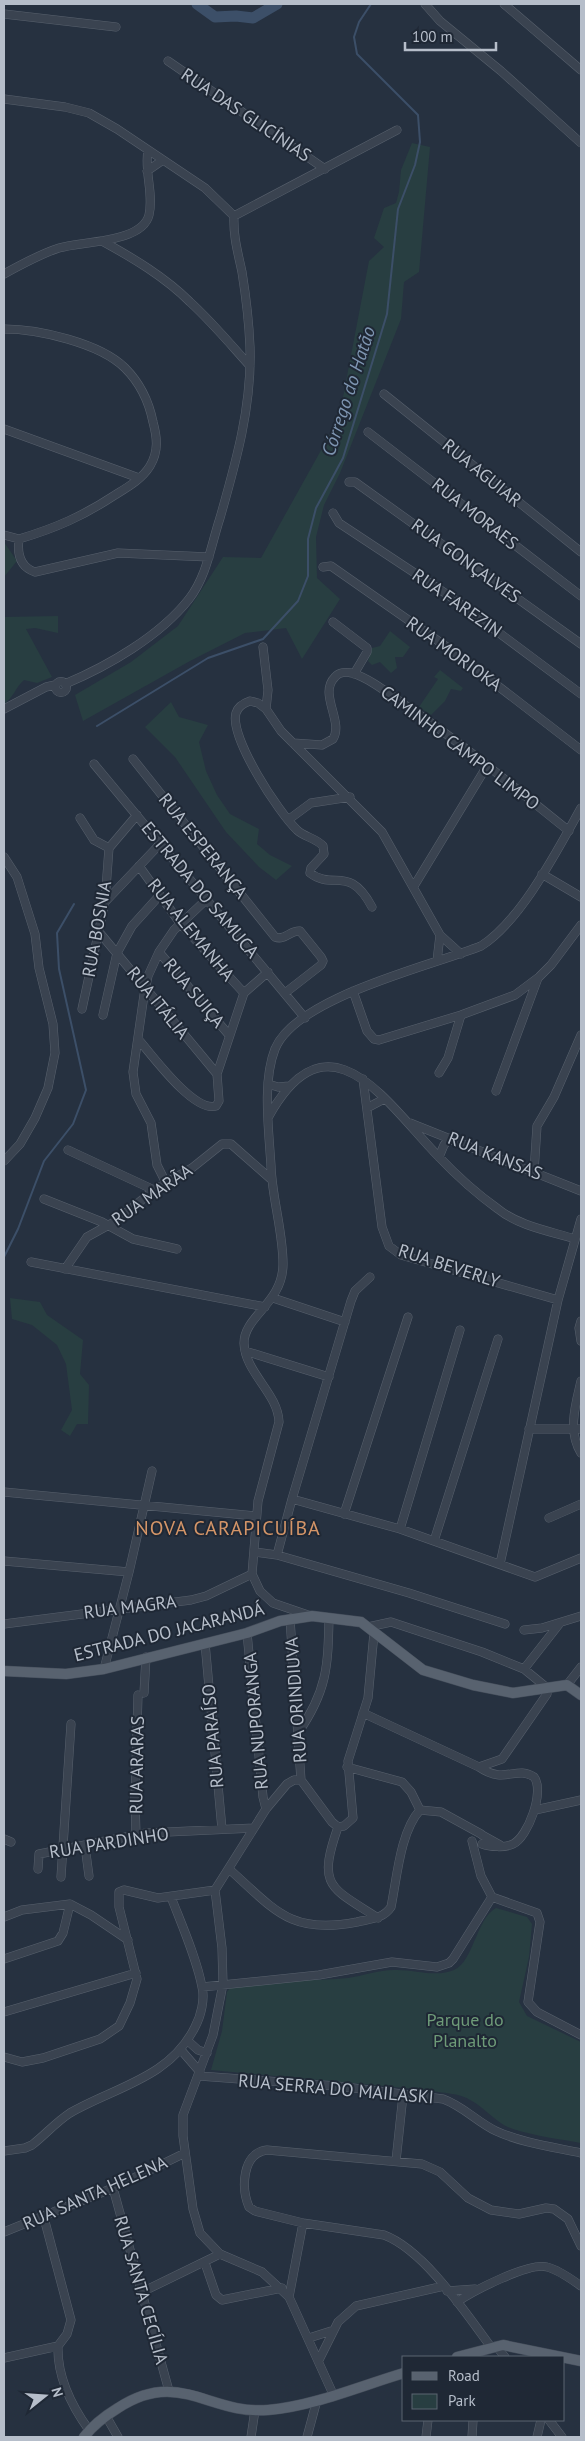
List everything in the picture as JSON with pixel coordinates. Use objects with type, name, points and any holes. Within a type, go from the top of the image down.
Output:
[{"type":"main road","name":"ESTRADA DO JACARANDÁ","points":[[4,1672],[66,1674],[104,1669],[247,1633],[290,1619],[312,1616],[355,1620],[387,1640],[423,1670],[472,1685],[514,1694],[546,1687],[567,1685]]},
{"type":"main road","points":[[567,1685],[581,1695]]},
{"type":"main road","points":[[465,2356],[480,2354],[494,2347],[531,2349],[560,2356]]},
{"type":"main road","points":[[565,2357],[581,2361]]},
{"type":"main road","points":[[86,2434],[106,2416],[135,2398],[151,2392],[169,2391],[255,2410],[281,2408],[317,2400],[402,2374]]},
{"type":"street","points":[[425,4],[440,21],[495,65],[581,143]]},
{"type":"street","points":[[504,4],[581,70]]},
{"type":"street","points":[[4,14],[116,27]]},
{"type":"street","name":"RUA DAS GLICÍNIAS","points":[[168,61],[325,169]]},
{"type":"street","points":[[4,99],[65,106],[89,113],[205,188],[234,216],[233,237],[246,297],[250,366],[240,448],[209,557],[198,584],[189,598],[169,619],[109,664],[65,684],[66,689],[61,692],[56,690],[55,685],[46,687],[4,709]]},
{"type":"street","points":[[234,216],[397,130]]},
{"type":"street","points":[[4,274],[58,248],[102,241],[134,231],[147,218],[149,210],[148,150]]},
{"type":"street","points":[[147,170],[163,160]]},
{"type":"street","points":[[102,241],[132,258],[191,302],[250,366]]},
{"type":"street","points":[[4,329],[34,331],[68,341],[110,357],[125,368],[138,384],[146,400],[157,437],[155,455],[150,466],[139,478],[76,519],[19,539],[4,535]]},
{"type":"street","name":"RUA AGUIAR","points":[[384,394],[581,552]]},
{"type":"street","points":[[4,429],[139,478]]},
{"type":"street","name":"RUA MORAES","points":[[368,432],[581,596]]},
{"type":"street","name":"RUA GONÇALVES","points":[[349,482],[355,482],[581,644]]},
{"type":"street","name":"RUA FAREZIN","points":[[333,514],[339,523],[451,597],[581,694]]},
{"type":"street","points":[[19,539],[18,549],[23,564],[35,572],[118,553],[209,557]]},
{"type":"street","name":"RUA MORIOKA","points":[[323,567],[330,566],[454,652],[581,750]]},
{"type":"street","points":[[293,743],[322,745],[333,739],[336,728],[330,697],[331,684],[336,676],[340,674],[354,674],[367,652],[367,648],[333,622]]},
{"type":"street","points":[[263,647],[268,690],[266,709]]},
{"type":"street","name":"CAMINHO CAMPO LIMPO","points":[[354,674],[382,688],[418,713],[569,831]]},
{"type":"street","points":[[372,906],[361,889],[350,881],[312,875],[311,868],[324,854],[324,848],[319,841],[300,833],[288,820],[255,770],[236,727],[236,713],[246,702],[254,701],[266,709],[293,743],[350,797],[382,832],[440,935],[461,954]]},
{"type":"street","name":"RUA ESPERANÇA","points":[[133,759],[274,934],[280,938],[300,931],[323,961],[285,993]]},
{"type":"street","name":"ESTRADA DO SAMUCA","points":[[94,764],[305,1018]]},
{"type":"street","points":[[414,886],[487,766]]},
{"type":"street","points":[[288,820],[311,803],[350,797]]},
{"type":"street","points":[[252,1574],[258,1501],[279,1417],[245,1351],[246,1332],[273,1298],[281,1282],[283,1264],[272,1180],[268,1084],[268,1076],[278,1043],[282,1037],[305,1018],[352,991],[461,954],[481,946],[495,937],[542,874],[581,808]]},
{"type":"street","points":[[80,818],[94,840],[109,848],[137,815]]},
{"type":"street","points":[[105,902],[160,844]]},
{"type":"street","name":"RUA BOSNIA","points":[[82,1009],[105,902],[109,848]]},
{"type":"street","points":[[4,857],[15,872],[35,934],[39,968],[53,1024],[55,1053],[48,1088],[35,1118],[20,1144],[4,1161]]},
{"type":"street","name":"RUA ALEMANHA","points":[[139,866],[180,923],[244,994]]},
{"type":"street","points":[[542,874],[581,897]]},
{"type":"street","name":"RUA BOSNIA","points":[[103,1015],[117,953],[132,926],[160,895]]},
{"type":"street","points":[[166,1183],[158,1165],[151,1123],[136,1094],[133,1072],[145,987],[159,952],[180,923],[207,899]]},
{"type":"street","points":[[352,991],[367,1031],[374,1039],[379,1040],[461,1015],[515,995],[539,977],[558,956],[581,925]]},
{"type":"street","name":"RUA ITÁLIA","points":[[98,932],[217,1074]]},
{"type":"street","points":[[437,962],[440,935]]},
{"type":"street","name":"RUA SUIÇA","points":[[159,952],[229,1035]]},
{"type":"street","points":[[138,1039],[180,1087],[192,1098],[211,1108],[218,1103],[217,1074],[244,994],[268,972]]},
{"type":"street","points":[[496,1091],[539,977]]},
{"type":"street","points":[[515,995],[525,1002],[527,1009]]},
{"type":"street","points":[[438,1073],[448,1058],[461,1015]]},
{"type":"street","points":[[444,1020],[455,1036]]},
{"type":"street","points":[[534,1172],[537,1126],[554,1097],[581,1035]]},
{"type":"street","points":[[269,1116],[289,1086],[305,1072],[327,1066],[346,1070],[363,1079],[408,1122],[439,1157],[505,1215],[575,1239]]},
{"type":"street","name":"RUA BEVERLY","points":[[363,1079],[379,1209],[386,1239],[394,1251],[558,1300]]},
{"type":"street","points":[[268,1084],[278,1087],[289,1086]]},
{"type":"street","points":[[366,1108],[384,1099]]},
{"type":"street","name":"RUA KANSAS","points":[[408,1122],[581,1191]]},
{"type":"street","points":[[439,1157],[444,1145],[450,1138]]},
{"type":"street","name":"RUA MARÃA","points":[[65,1269],[83,1241],[108,1226],[154,1190],[192,1168],[224,1143],[231,1144],[272,1180]]},
{"type":"street","points":[[68,1150],[154,1190]]},
{"type":"street","points":[[44,1200],[97,1220],[133,1239],[178,1248]]},
{"type":"street","points":[[500,1564],[558,1300],[581,1219]]},
{"type":"street","points":[[31,1262],[265,1308]]},
{"type":"street","points":[[277,1556],[292,1499],[355,1291],[370,1277]]},
{"type":"street","points":[[273,1298],[345,1322]]},
{"type":"street","points":[[344,1514],[408,1318]]},
{"type":"street","points":[[581,1321],[579,1328],[581,1341]]},
{"type":"street","points":[[400,1529],[460,1330]]},
{"type":"street","points":[[434,1541],[498,1339]]},
{"type":"street","points":[[245,1351],[329,1377]]},
{"type":"street","points":[[581,1381],[574,1417],[581,1453]]},
{"type":"street","points":[[530,1429],[578,1430]]},
{"type":"street","points":[[104,1669],[152,1471]]},
{"type":"street","points":[[4,1492],[256,1516]]},
{"type":"street","points":[[292,1499],[400,1529],[535,1577],[581,1558]]},
{"type":"street","points":[[548,1518],[581,1504]]},
{"type":"street","points":[[254,1552],[277,1556],[409,1592],[505,1624]]},
{"type":"street","points":[[4,1561],[129,1572]]},
{"type":"street","name":"ESTRADA DO JACARANDÁ","points":[[252,1574],[260,1591],[273,1603],[312,1616]]},
{"type":"street","name":"RUA MAGRA","points":[[4,1624],[206,1596],[252,1574]]},
{"type":"street","points":[[524,1630],[560,1623],[581,1616]]},
{"type":"street","points":[[298,1733],[316,1705],[324,1682],[328,1662],[329,1618]]},
{"type":"street","name":"RUA ORINDIUVA","points":[[290,1619],[302,1780]]},
{"type":"street","points":[[338,1827],[344,1826],[354,1818],[347,1767],[369,1688],[373,1654],[371,1630],[391,1622],[525,1667],[546,1687],[547,1694],[502,1759],[479,1767]]},
{"type":"street","points":[[525,1667],[560,1623]]},
{"type":"street","name":"RUA NUPORANGA","points":[[247,1633],[263,1798],[266,1809]]},
{"type":"street","points":[[373,1654],[387,1640]]},
{"type":"street","name":"RUA PARAÍSO","points":[[205,1643],[222,1829]]},
{"type":"street","name":"RUA ARARAS","points":[[136,1835],[135,1799],[141,1694],[146,1657]]},
{"type":"street","points":[[567,1685],[581,1667]]},
{"type":"street","points":[[363,1712],[479,1767],[489,1774],[505,1776],[521,1773],[534,1777],[538,1787],[535,1810],[517,1841],[510,1846],[491,1847],[474,1845],[465,1826]]},
{"type":"street","points":[[61,1878],[71,1724]]},
{"type":"street","points":[[502,1759],[505,1776]]},
{"type":"street","points":[[347,1767],[402,1782],[411,1792],[420,1810]]},
{"type":"street","points":[[333,2394],[309,2338],[289,2297],[282,2288],[262,2272],[220,2254],[205,2239],[197,2226],[182,2136],[183,2115],[200,2074],[213,2035],[223,1984],[222,1948],[215,1890],[266,1809],[287,1784],[294,1780],[302,1780],[327,1817],[338,1827]]},
{"type":"street","points":[[535,1810],[581,1800]]},
{"type":"street","points":[[420,1810],[441,1812],[500,1846]]},
{"type":"street","points":[[229,1869],[277,1912],[291,1920],[307,1924],[341,1924],[378,1918],[387,1913],[391,1906],[406,1834],[414,1816],[420,1810]]},
{"type":"street","points":[[338,1827],[329,1858],[328,1871],[331,1884],[338,1892],[378,1918]]},
{"type":"street","name":"RUA PARDINHO","points":[[38,1869],[39,1854],[136,1835],[254,1828]]},
{"type":"street","points":[[481,1835],[475,1834],[472,1840],[486,1890],[492,1897],[532,1910],[539,1917],[540,1922],[528,2002],[536,2012],[581,2035]]},
{"type":"street","points":[[477,1862],[484,1839],[481,1835]]},
{"type":"street","points":[[85,1846],[89,1876]]},
{"type":"street","points":[[4,2057],[14,2061],[31,2061],[88,2044],[110,2034],[119,2026],[136,1985],[136,1972],[119,1907],[119,1892],[124,1890],[152,1897],[170,1897],[215,1890]]},
{"type":"street","points":[[4,2151],[25,2148],[69,2114],[155,2072],[181,2050],[188,2041],[198,2020],[202,1987],[170,1897]]},
{"type":"street","points":[[202,1987],[319,1975],[392,1962],[428,1967],[444,1966],[453,1959],[492,1897]]},
{"type":"street","points":[[4,1917],[22,1910],[70,1904],[91,1915],[128,1940]]},
{"type":"street","points":[[4,1959],[58,1941],[63,1933],[70,1904]]},
{"type":"street","points":[[4,2012],[136,1972]]},
{"type":"street","points":[[188,2041],[198,2050],[207,2053]]},
{"type":"street","points":[[181,2050],[200,2074]]},
{"type":"street","name":"RUA SERRA DO MAILASKI","points":[[200,2074],[337,2086],[443,2099],[456,2103],[503,2134],[581,2153]]},
{"type":"street","points":[[396,2161],[403,2094]]},
{"type":"street","points":[[504,2356],[445,2289],[435,2274],[428,2270],[406,2247],[394,2239],[384,2235],[303,2223],[255,2211],[249,2207],[246,2196],[247,2166],[255,2153],[267,2150],[422,2164],[440,2172],[468,2198],[490,2210],[519,2214],[546,2208],[554,2210],[568,2220],[581,2246]]},
{"type":"street","name":"RUA SANTA HELENA","points":[[4,2232],[44,2218],[113,2188],[185,2152]]},
{"type":"street","name":"RUA SANTA CECÍLIA","points":[[113,2188],[169,2391]]},
{"type":"street","points":[[44,2218],[71,2320],[67,2334],[58,2346],[58,2359],[64,2384],[86,2434]]},
{"type":"street","points":[[289,2297],[303,2223]]},
{"type":"street","points":[[142,2292],[205,2263],[220,2254]]},
{"type":"street","points":[[205,2263],[216,2295],[222,2300],[282,2288]]},
{"type":"street","points":[[457,2302],[475,2290],[531,2267],[551,2268],[581,2286]]},
{"type":"street","points":[[428,2270],[433,2289]]},
{"type":"street","points":[[319,2360],[331,2331],[343,2315],[356,2306],[433,2289],[475,2290]]},
{"type":"street","points":[[309,2338],[322,2336],[331,2331]]},
{"type":"street","points":[[4,2358],[58,2346]]},
{"type":"street","points":[[307,2437],[317,2400]]},
{"type":"street","points":[[250,2437],[255,2410]]},
{"type":"street","points":[[106,2416],[118,2437]]},
{"type":"street","points":[[426,2437],[428,2421]]},
{"type":"street","points":[[472,2437],[474,2421]]},
{"type":"street","points":[[537,2437],[541,2421]]},
{"type":"street","points":[[550,2421],[562,2437]]},
{"type":"green space","points":[[412,143],[430,147],[419,272],[404,282],[401,319],[340,473],[324,505],[316,537],[317,578],[340,599],[302,659],[286,628],[245,633],[190,661],[83,721],[75,695],[131,662],[178,626],[223,557],[261,558],[339,418],[369,261],[384,247],[374,238],[384,208],[396,203],[401,170]]},
{"type":"green space","points":[[4,542],[17,561],[4,577]]},
{"type":"green space","points":[[58,616],[58,633],[35,628],[26,629],[52,677],[37,683],[24,680],[4,704],[4,617]]},
{"type":"green space","points":[[390,631],[410,647],[403,657],[395,657],[397,668],[391,673],[380,662],[372,665],[368,661],[372,648],[380,646]]},
{"type":"green space","points":[[440,670],[463,688],[461,691],[451,689],[445,701],[431,715],[419,707],[438,679],[434,677]]},
{"type":"green space","points":[[171,702],[179,717],[208,725],[199,742],[206,771],[217,795],[230,814],[259,829],[257,844],[270,855],[292,866],[276,880],[259,867],[226,832],[175,757],[145,727]]},
{"type":"green space","points":[[10,1298],[40,1302],[47,1315],[83,1340],[80,1374],[89,1385],[88,1424],[77,1424],[70,1436],[61,1430],[72,1410],[66,1364],[57,1345],[32,1325],[12,1319]]},
{"type":"green space","name":"Parque do Planalto","points":[[496,1908],[527,1917],[532,1924],[529,1957],[519,2002],[527,2016],[581,2042],[581,2143],[507,2127],[477,2104],[467,2098],[456,2095],[428,2090],[211,2070],[222,2031],[227,1992],[230,1988],[274,1981],[348,1978],[388,1970],[440,1973],[454,1970],[466,1958],[484,1921],[489,1913]]},
{"type":"waterway","points":[[197,4],[215,17],[236,16],[253,18],[277,4]]},
{"type":"waterway","name":"Córrego do Hatão","points":[[97,726],[208,658],[263,639],[298,601],[308,576],[308,539],[316,508],[343,458],[387,314],[398,209],[415,165],[420,142],[418,115],[357,54],[354,37],[359,22],[371,4]]},
{"type":"waterway","name":"Córrego do Hatão","points":[[4,1257],[18,1229],[44,1161],[73,1124],[86,1090],[59,969],[57,933],[74,904]]},
{"type":"district","name":"NOVA CARAPICUÍBA","points":[[228,1528]]}]
